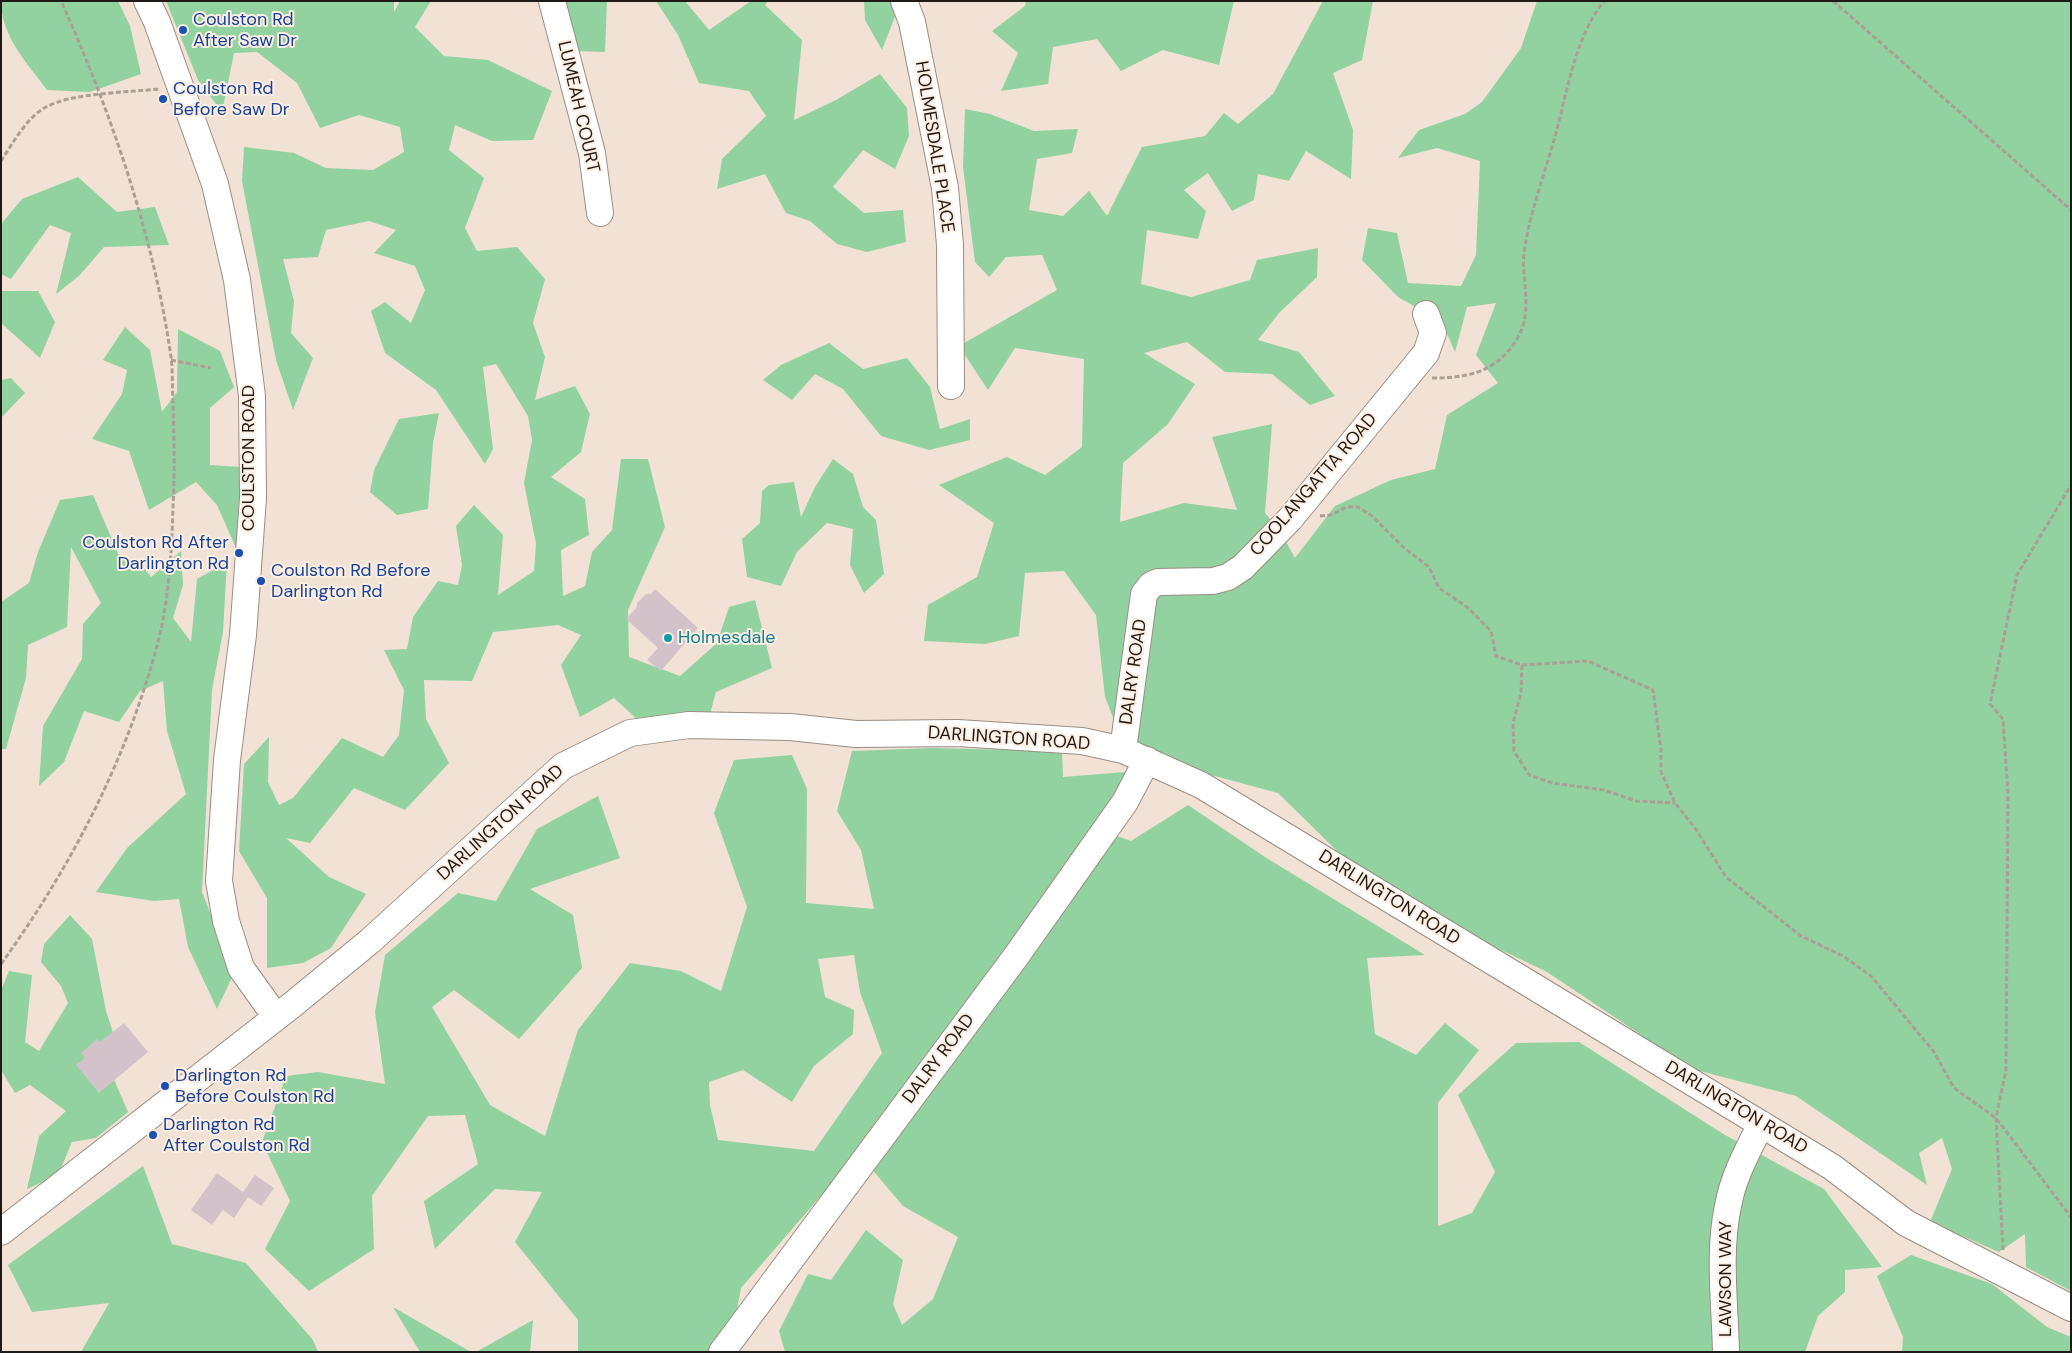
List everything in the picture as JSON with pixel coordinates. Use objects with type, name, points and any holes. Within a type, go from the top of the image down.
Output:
[{"type":"street","name":"COULSTON ROAD","points":[[148,1],[181,86],[214,184],[237,280],[252,396],[252,508],[243,635],[227,760],[219,881],[226,921],[239,956],[241,968],[284,1011]]},
{"type":"street","name":"LUMEAH COURT","points":[[552,1],[592,153],[600,213]]},
{"type":"street","name":"HOLMESDALE PLACE","points":[[904,1],[912,22],[945,188],[950,245],[951,386]]},
{"type":"street","name":"COOLANGATTA ROAD","points":[[1144,594],[1151,585],[1158,582],[1213,581],[1228,577],[1243,567],[1290,518],[1406,375],[1420,362],[1432,342],[1431,323],[1426,314]]},
{"type":"street","name":"DALRY ROAD","points":[[722,1352],[1022,947],[1125,802],[1135,755],[1144,594]]},
{"type":"street","name":"DARLINGTON ROAD","points":[[1,1232],[284,1011],[370,941],[563,766],[630,733],[689,725],[790,727],[856,734],[958,733],[1082,741],[1135,755],[1201,785],[1832,1167],[1906,1223],[2071,1308]]},
{"type":"street","name":"LAWSON WAY","points":[[1726,1352],[1724,1254],[1728,1206],[1737,1175],[1761,1124]]},
{"type":"path","points":[[1,964],[65,868],[104,791],[138,706],[159,637],[172,546],[175,459],[171,360],[153,262],[91,67],[61,1]]},
{"type":"path","points":[[1406,375],[1429,378],[1473,376],[1485,370],[1503,355],[1517,339],[1523,324],[1526,304],[1524,248],[1532,215],[1583,35],[1604,1]]},
{"type":"path","points":[[1833,1],[2071,210]]},
{"type":"path","points":[[1,160],[32,118],[44,108],[61,100],[181,86]]},
{"type":"path","points":[[171,360],[211,368]]},
{"type":"path","points":[[2004,1274],[1996,1118],[2006,1070],[2008,793],[2003,720],[1990,704],[2017,575],[2071,484]]},
{"type":"path","points":[[1290,518],[1331,514],[1347,507],[1358,507],[1372,516],[1403,548],[1429,567],[1439,588],[1467,607],[1491,631],[1496,656],[1522,665],[1588,661],[1653,690],[1661,750],[1661,772],[1676,803],[1695,828],[1726,876],[1801,936],[1843,956],[1871,976],[1934,1052],[1954,1088],[1996,1118],[2071,1217]]},
{"type":"path","points":[[1522,665],[1522,693],[1513,723],[1514,751],[1529,774],[1552,783],[1604,790],[1636,801],[1676,803]]},
{"type":"green space","points":[[1,1],[118,1],[130,26],[141,74],[90,92],[47,90],[16,49],[5,26]]},
{"type":"green space","points":[[166,1],[394,1],[394,12],[400,1],[431,1],[415,27],[444,56],[488,60],[552,91],[533,140],[492,141],[455,125],[449,150],[484,178],[465,228],[477,251],[517,247],[545,279],[533,323],[545,357],[535,400],[575,386],[590,414],[581,452],[551,477],[585,499],[589,535],[561,550],[563,596],[585,586],[592,552],[612,530],[621,459],[648,459],[665,527],[628,610],[629,657],[680,676],[717,643],[729,607],[755,600],[772,668],[716,692],[710,714],[641,723],[614,698],[580,717],[561,665],[581,635],[558,625],[493,632],[472,681],[424,680],[426,719],[449,763],[405,810],[354,788],[310,843],[286,838],[329,877],[366,894],[331,948],[303,963],[267,968],[267,898],[239,851],[244,764],[269,737],[268,782],[279,805],[293,798],[342,738],[383,757],[399,735],[404,690],[384,650],[407,649],[413,617],[438,581],[458,585],[462,565],[456,526],[474,505],[503,535],[498,595],[534,571],[536,544],[524,483],[532,440],[528,416],[496,364],[483,367],[493,449],[485,464],[436,390],[385,353],[371,311],[385,302],[411,323],[425,290],[415,266],[374,253],[396,230],[369,221],[326,230],[318,257],[283,259],[294,301],[291,333],[313,358],[293,410],[276,360],[242,181],[244,147],[294,153],[326,168],[373,170],[404,152],[400,127],[359,115],[320,128],[297,83],[257,52],[234,53],[222,112],[198,80]]},
{"type":"green space","points":[[559,1],[607,1],[605,52],[573,51]]},
{"type":"green space","points":[[656,1],[685,1],[709,30],[751,1],[768,1],[765,5],[802,40],[794,120],[836,100],[880,74],[907,108],[909,136],[895,169],[863,150],[833,187],[864,213],[903,210],[906,242],[867,252],[837,244],[810,221],[786,213],[765,174],[717,189],[722,159],[766,116],[749,91],[699,83],[678,35]]},
{"type":"green space","points":[[864,1],[901,1],[882,50],[865,20]]},
{"type":"green space","points":[[1026,1],[1234,1],[1219,65],[1163,50],[1121,71],[1097,39],[1053,47],[1048,84],[1001,91],[1018,53],[992,31],[1025,6]]},
{"type":"green space","points":[[1323,1],[1373,1],[1362,60],[1333,73],[1353,130],[1351,179],[1306,151],[1289,181],[1258,174],[1254,200],[1232,211],[1208,173],[1184,190],[1206,211],[1198,239],[1147,230],[1141,284],[1191,297],[1250,280],[1257,260],[1318,248],[1317,277],[1279,313],[1258,340],[1299,352],[1335,396],[1310,405],[1272,374],[1225,372],[1187,342],[1144,353],[1195,384],[1168,424],[1123,463],[1120,522],[1184,503],[1237,510],[1212,437],[1272,424],[1265,513],[1280,531],[1295,558],[1335,506],[1391,480],[1435,469],[1447,415],[1498,383],[1476,355],[1496,303],[1467,307],[1455,352],[1442,322],[1398,297],[1362,260],[1368,228],[1397,233],[1408,283],[1461,286],[1476,255],[1480,161],[1437,148],[1398,158],[1419,130],[1465,114],[1482,102],[1521,48],[1537,1],[2071,1],[2071,1291],[2026,1267],[2025,1234],[1999,1252],[1930,1222],[1952,1169],[1942,1138],[1919,1153],[1927,1185],[1796,1096],[1692,1069],[1547,972],[1424,913],[1338,852],[1278,793],[1185,768],[1124,746],[1105,697],[1096,615],[1064,571],[1025,573],[1019,636],[985,644],[924,641],[928,605],[977,577],[994,523],[939,485],[1007,457],[1045,475],[1082,447],[1084,359],[1015,348],[988,390],[959,346],[1057,290],[1042,255],[1006,257],[989,277],[975,262],[963,167],[965,109],[990,114],[1034,131],[1078,129],[1072,153],[1037,159],[1029,210],[1063,216],[1089,191],[1107,216],[1142,147],[1205,136],[1224,113],[1238,124],[1273,94]]},
{"type":"green space","points":[[78,177],[117,212],[155,207],[169,245],[104,247],[79,276],[56,294],[71,233],[50,225],[11,279],[1,274],[1,224],[22,199]]},
{"type":"green space","points":[[1,291],[38,291],[55,322],[40,358],[1,323]]},
{"type":"green space","points":[[125,327],[150,350],[162,412],[177,392],[178,329],[220,351],[234,387],[210,408],[210,465],[241,467],[236,548],[217,505],[196,482],[149,510],[129,451],[92,439],[122,394],[127,370],[103,360]]},
{"type":"green space","points":[[829,343],[863,369],[907,358],[930,387],[940,429],[970,419],[970,440],[929,450],[881,436],[843,389],[815,374],[792,400],[763,380],[781,365]]},
{"type":"green space","points":[[11,378],[25,393],[1,418],[1,380]]},
{"type":"green space","points":[[439,413],[433,443],[428,509],[397,515],[370,492],[374,470],[399,419]]},
{"type":"green space","points":[[833,459],[853,474],[863,507],[876,520],[884,574],[864,593],[850,565],[853,529],[827,523],[797,552],[781,586],[747,577],[742,539],[760,523],[762,491],[769,485],[794,482],[801,517],[815,487]]},
{"type":"green space","points":[[93,495],[120,558],[144,568],[151,577],[181,551],[183,585],[173,618],[191,642],[197,579],[227,562],[223,632],[212,690],[202,892],[234,973],[217,1009],[188,947],[179,899],[154,901],[96,892],[127,848],[186,794],[167,731],[163,681],[140,691],[119,722],[84,711],[64,762],[39,786],[43,726],[82,659],[83,624],[101,603],[71,547],[67,627],[28,645],[26,678],[6,749],[1,749],[1,602],[29,583],[38,552],[60,500]]},
{"type":"green space","points":[[932,748],[1062,751],[1063,777],[1126,772],[1106,832],[1131,841],[1188,805],[1265,857],[1425,955],[1367,958],[1375,1034],[1416,1055],[1445,1023],[1479,1050],[1438,1103],[1438,1226],[1472,1213],[1495,1172],[1458,1095],[1516,1043],[1579,1042],[1725,1135],[1824,1189],[1882,1267],[1845,1270],[1845,1292],[1818,1316],[1805,1352],[785,1352],[779,1331],[808,1274],[831,1280],[866,1230],[903,1260],[893,1304],[902,1325],[933,1299],[958,1237],[903,1206],[858,1153],[741,1288],[732,1336],[716,1352],[578,1352],[578,1320],[515,1242],[542,1192],[495,1189],[435,1249],[424,1201],[478,1164],[465,1115],[428,1116],[372,1196],[374,1249],[309,1291],[265,1249],[290,1201],[262,1142],[286,1076],[318,1072],[385,1084],[375,1012],[385,955],[458,893],[496,901],[537,829],[598,796],[620,858],[530,889],[573,915],[582,968],[519,1039],[454,990],[432,1007],[490,1105],[545,1136],[578,1030],[630,963],[681,971],[721,991],[747,907],[714,813],[734,760],[792,755],[807,789],[806,903],[874,909],[861,850],[837,811],[852,751]],"holes":[[[854,955],[860,992],[882,1053],[814,1151],[718,1140],[710,1105],[709,1082],[743,1070],[792,1102],[814,1066],[853,1034],[854,1010],[825,997],[818,959]]]},
{"type":"green space","points":[[70,915],[92,939],[106,1011],[117,1045],[110,1070],[128,1112],[96,1138],[72,1142],[58,1175],[27,1189],[39,1136],[66,1111],[30,1085],[15,1093],[1,1070],[1,990],[9,971],[32,975],[25,1042],[39,1051],[68,1003],[61,986],[41,962],[44,944]]},
{"type":"green space","points":[[143,1166],[172,1244],[246,1263],[313,1340],[318,1352],[81,1352],[109,1303],[32,1312],[8,1265]]},
{"type":"green space","points":[[1911,1255],[1992,1284],[2047,1327],[2071,1337],[2071,1352],[1902,1352],[1903,1337],[1877,1276]]},
{"type":"green space","points":[[393,1307],[471,1352],[420,1352]]},
{"type":"green space","points":[[533,1320],[530,1352],[476,1352]]},
{"type":"building","name":"Holmesdale","points":[[655,589],[698,628],[661,671],[647,660],[658,648],[626,619],[637,607],[637,603],[646,594],[651,594]]},
{"type":"building","points":[[124,1023],[148,1052],[99,1093],[76,1065],[85,1058],[81,1053],[97,1039],[100,1042]]},
{"type":"building","points":[[217,1173],[243,1192],[255,1175],[274,1188],[261,1206],[248,1197],[234,1218],[223,1210],[212,1225],[191,1210]]},
{"type":"place","name":"Coulston Rd After Saw Dr","points":[[183,30]]},
{"type":"place","name":"Coulston Rd Before Saw Dr","points":[[163,99]]},
{"type":"place","name":"Coulston Rd After Darlington Rd","points":[[239,553]]},
{"type":"place","name":"Coulston Rd Before Darlington Rd","points":[[261,581]]},
{"type":"place","name":"Holmesdale","points":[[668,638]]},
{"type":"place","name":"Darlington Rd Before Coulston Rd","points":[[165,1086]]},
{"type":"place","name":"Darlington Rd After Coulston Rd","points":[[153,1135]]}]
